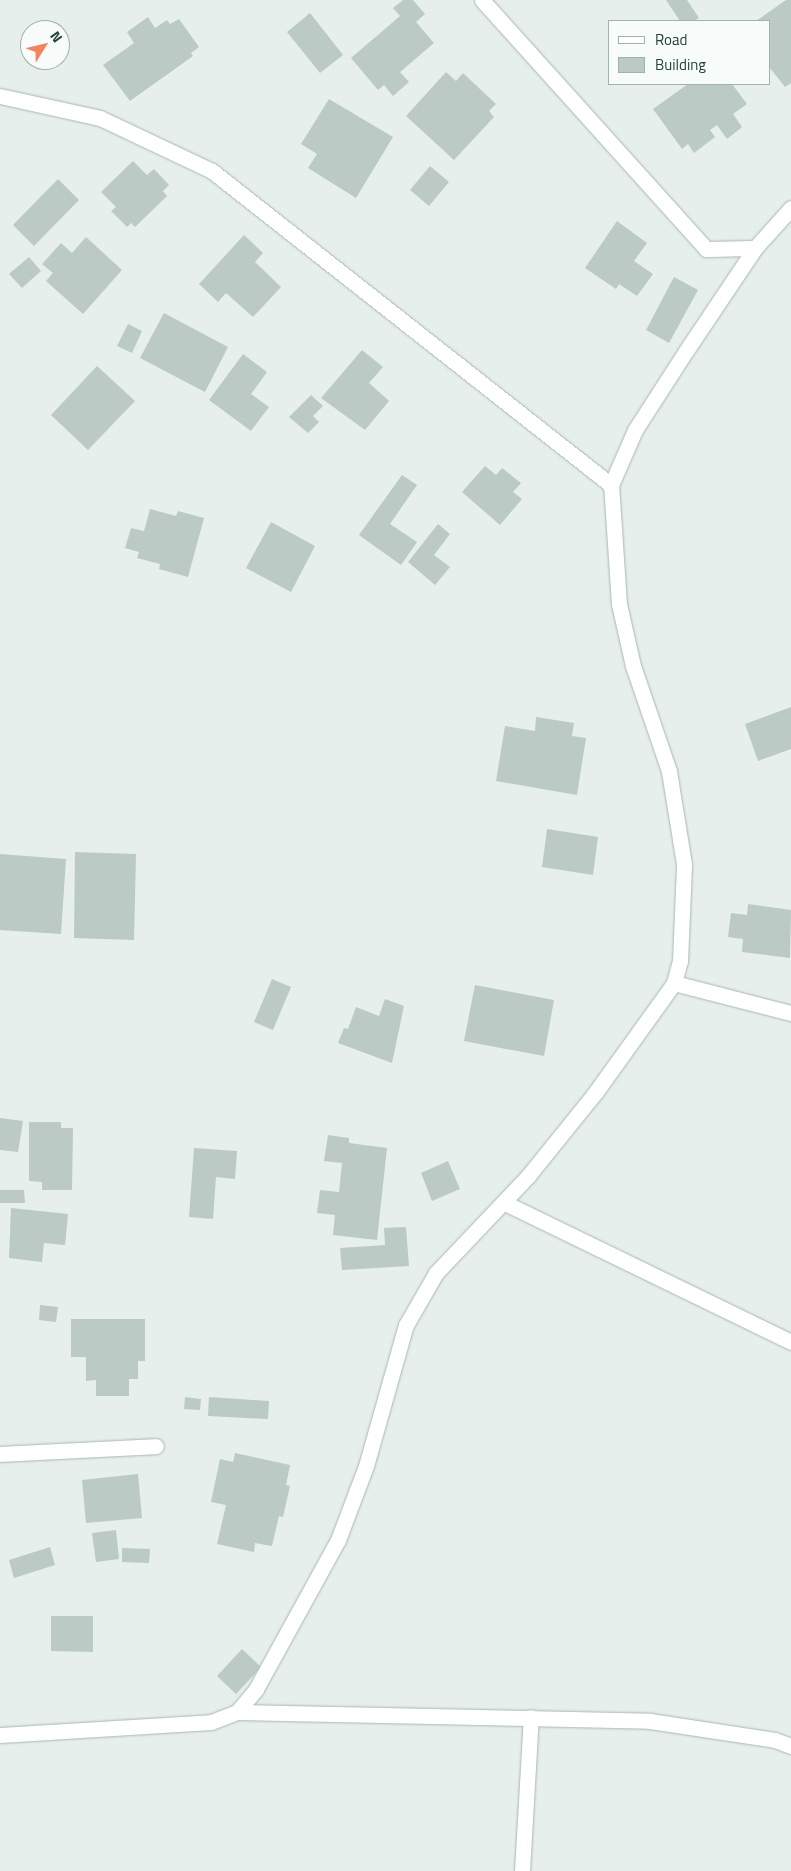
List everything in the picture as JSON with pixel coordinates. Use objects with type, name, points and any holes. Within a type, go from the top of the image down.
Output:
[{"type":"street","points":[[482,0],[693,237],[706,249],[720,251],[755,248]]},
{"type":"street","points":[[0,96],[100,118],[212,171],[611,485]]},
{"type":"street","points":[[236,1712],[256,1688],[338,1540],[366,1466],[406,1325],[436,1273],[505,1203],[595,1093],[674,983],[680,961],[684,864],[669,771],[633,666],[619,604],[611,485],[635,430],[755,248],[791,208]]},
{"type":"street","points":[[674,983],[791,1013]]},
{"type":"street","points":[[505,1203],[791,1342]]},
{"type":"street","points":[[0,1454],[156,1446]]},
{"type":"street","points":[[0,1735],[211,1722],[236,1712],[650,1721],[765,1738],[791,1746]]},
{"type":"street","points":[[522,1871],[531,1717]]},
{"type":"building","points":[[403,0],[413,0],[425,14],[416,22],[434,43],[400,72],[409,82],[393,96],[384,85],[378,90],[351,58],[400,16],[393,8]]},
{"type":"building","points":[[666,0],[687,0],[699,18],[696,20],[679,20]]},
{"type":"building","points":[[786,0],[791,0],[791,83],[785,87],[771,69],[771,20],[757,20]]},
{"type":"building","points":[[310,13],[343,55],[320,73],[287,32]]},
{"type":"building","points":[[148,17],[155,28],[167,20],[170,24],[179,19],[199,47],[191,53],[193,56],[130,101],[103,65],[134,43],[127,32]]},
{"type":"building","points":[[446,72],[456,81],[463,73],[496,104],[489,111],[494,117],[454,160],[406,116]]},
{"type":"building","points":[[687,85],[733,85],[747,104],[733,114],[742,127],[727,139],[717,125],[710,130],[715,137],[694,153],[688,144],[682,149],[653,109]]},
{"type":"building","points":[[329,99],[393,137],[356,198],[308,168],[317,154],[301,144]]},
{"type":"building","points":[[133,161],[147,175],[154,169],[169,185],[163,191],[167,196],[135,227],[131,223],[127,227],[111,211],[116,207],[101,192]]},
{"type":"building","points":[[430,166],[449,182],[429,206],[410,190]]},
{"type":"building","points":[[58,179],[79,200],[34,246],[13,225]]},
{"type":"building","points":[[617,221],[647,243],[634,261],[653,274],[637,296],[619,284],[616,289],[585,268]]},
{"type":"building","points":[[244,235],[263,253],[255,262],[281,287],[253,317],[226,293],[218,302],[199,284]]},
{"type":"building","points":[[86,237],[122,270],[83,314],[46,281],[53,273],[42,264],[61,243],[72,253]]},
{"type":"building","points":[[29,257],[41,271],[22,288],[9,274]]},
{"type":"building","points":[[674,277],[698,290],[669,343],[646,330]]},
{"type":"building","points":[[164,313],[228,347],[205,392],[140,358]]},
{"type":"building","points":[[128,324],[142,331],[132,353],[117,346]]},
{"type":"building","points":[[362,350],[383,367],[369,383],[389,401],[365,430],[321,398]]},
{"type":"building","points":[[243,354],[267,372],[251,394],[269,407],[251,431],[209,400]]},
{"type":"building","points":[[97,366],[135,401],[88,450],[51,415]]},
{"type":"building","points":[[311,395],[323,406],[313,416],[319,422],[308,433],[289,417]]},
{"type":"building","points":[[485,466],[496,475],[502,468],[521,483],[513,492],[522,499],[500,525],[462,492]]},
{"type":"building","points":[[402,475],[417,485],[390,524],[417,542],[401,565],[359,535]]},
{"type":"building","points":[[150,509],[176,516],[178,511],[204,518],[188,577],[159,569],[160,564],[137,558],[139,552],[125,548],[131,528],[144,531]]},
{"type":"building","points":[[271,522],[315,546],[291,592],[246,568]]},
{"type":"building","points":[[438,524],[450,534],[434,555],[450,567],[435,585],[408,562]]},
{"type":"building","points":[[791,707],[791,749],[758,761],[745,724]]},
{"type":"building","points":[[536,717],[574,723],[572,736],[586,738],[577,795],[496,781],[505,726],[535,731]]},
{"type":"building","points":[[547,829],[598,837],[593,875],[542,867]]},
{"type":"building","points":[[75,852],[136,854],[134,940],[74,938]]},
{"type":"building","points":[[0,854],[66,859],[61,934],[0,930]]},
{"type":"building","points":[[748,904],[791,910],[790,958],[742,952],[743,939],[728,937],[731,913],[747,915]]},
{"type":"building","points":[[272,979],[291,987],[273,1030],[254,1022]]},
{"type":"building","points":[[475,985],[554,1000],[544,1056],[464,1041]]},
{"type":"building","points":[[385,999],[404,1006],[392,1063],[338,1043],[344,1028],[348,1029],[356,1007],[379,1016]]},
{"type":"building","points":[[0,1118],[23,1121],[18,1152],[0,1150]]},
{"type":"building","points":[[29,1122],[61,1122],[61,1128],[73,1128],[72,1190],[42,1190],[42,1182],[29,1181]]},
{"type":"building","points":[[328,1135],[349,1138],[349,1143],[387,1148],[377,1240],[333,1235],[335,1215],[317,1213],[320,1190],[339,1192],[342,1163],[324,1161]]},
{"type":"building","points":[[194,1148],[237,1151],[235,1179],[216,1177],[213,1219],[189,1217]]},
{"type":"building","points":[[448,1161],[460,1189],[432,1201],[421,1173]]},
{"type":"building","points":[[0,1190],[24,1190],[25,1203],[0,1203]]},
{"type":"building","points":[[11,1208],[68,1214],[65,1245],[44,1243],[42,1262],[9,1258]]},
{"type":"building","points":[[406,1227],[409,1266],[342,1270],[340,1248],[385,1245],[384,1228]]},
{"type":"building","points":[[40,1305],[58,1307],[56,1322],[39,1320]]},
{"type":"building","points":[[71,1319],[145,1319],[145,1361],[138,1361],[138,1379],[129,1379],[129,1396],[96,1396],[96,1380],[86,1381],[86,1357],[71,1357]]},
{"type":"building","points":[[185,1397],[201,1399],[200,1410],[184,1409]]},
{"type":"building","points":[[209,1397],[269,1401],[268,1419],[208,1416]]},
{"type":"building","points":[[235,1453],[290,1465],[286,1485],[290,1486],[283,1517],[279,1516],[272,1546],[255,1543],[254,1552],[217,1544],[226,1505],[211,1502],[220,1459],[233,1462]]},
{"type":"building","points":[[138,1474],[142,1518],[86,1523],[82,1480]]},
{"type":"building","points":[[116,1530],[119,1559],[96,1562],[92,1533]]},
{"type":"building","points":[[50,1547],[55,1565],[14,1578],[9,1560]]},
{"type":"building","points":[[122,1548],[150,1549],[149,1563],[122,1562]]},
{"type":"building","points":[[51,1616],[93,1616],[93,1652],[51,1651]]},
{"type":"building","points":[[242,1649],[261,1667],[236,1694],[217,1676]]}]
